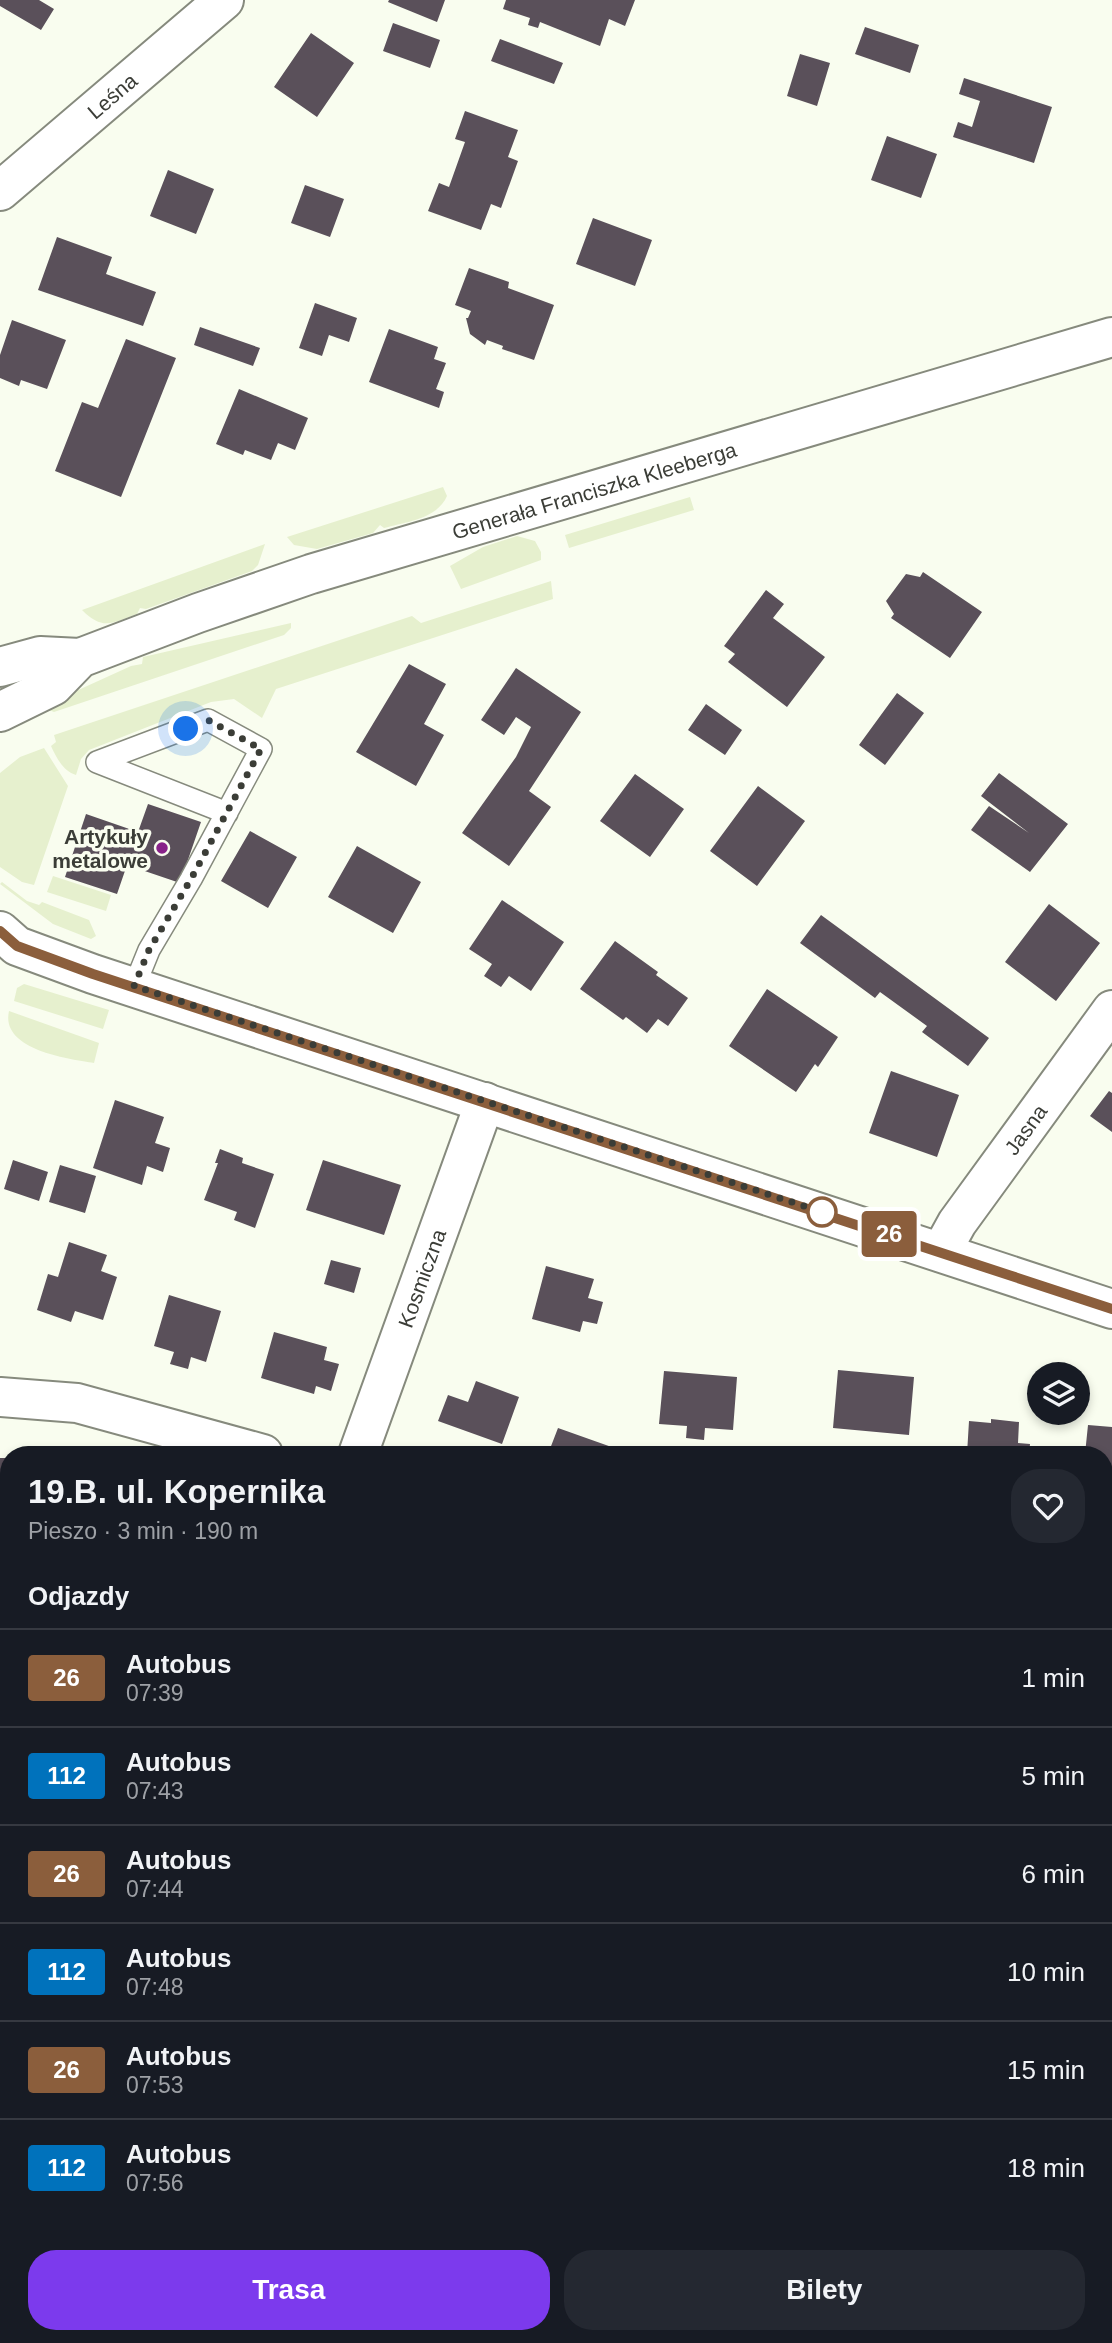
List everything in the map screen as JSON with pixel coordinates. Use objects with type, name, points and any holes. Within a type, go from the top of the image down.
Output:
[{"type":"street","name":"Leśna","points":[[0,191],[224,0]]},
{"type":"street","name":"Generała Franciszka Kleeberga","points":[[0,667],[40,656],[80,658],[311,574],[1112,337]]},
{"type":"street","name":"Generała Franciszka Kleeberga","points":[[0,712],[53,686],[80,658]]},
{"type":"street","points":[[6,942],[1112,1309]]},
{"type":"street","name":"Jasna","points":[[941,1252],[957,1223],[1112,1010]]},
{"type":"street","name":"Kosmiczna","points":[[361,1446],[485,1102]]},
{"type":"street","points":[[0,1397],[77,1403],[234,1446]]},
{"type":"lane","points":[[134,986],[149,950],[227,813],[261,749],[208,720],[97,762],[227,813]]},
{"type":"green space","points":[[443,487],[447,496],[442,504],[428,515],[411,521],[384,528],[380,525],[373,533],[317,549],[294,545],[287,537]]},
{"type":"green space","points":[[690,497],[694,510],[569,548],[565,535]]},
{"type":"green space","points":[[517,536],[535,541],[541,552],[541,560],[461,589],[450,566],[483,547]]},
{"type":"green space","points":[[265,544],[258,565],[252,571],[146,609],[140,608],[137,614],[121,620],[102,623],[82,610]]},
{"type":"green space","points":[[551,581],[553,599],[276,689],[262,718],[234,699],[211,702],[89,750],[81,759],[76,775],[64,767],[51,746],[56,742],[54,735],[412,616],[421,623]]},
{"type":"green space","points":[[291,623],[291,628],[284,635],[54,712],[41,707],[131,666],[142,664],[143,657]]},
{"type":"green space","points":[[44,748],[68,786],[34,885],[22,882],[0,867],[0,773],[20,757]]},
{"type":"green space","points":[[53,876],[111,895],[106,911],[47,892]]},
{"type":"green space","points":[[2,882],[27,901],[39,905],[42,902],[89,920],[96,936],[91,939],[53,924],[0,884]]},
{"type":"green space","points":[[24,984],[109,1010],[103,1029],[14,1001],[17,988]]},
{"type":"green space","points":[[9,1011],[99,1043],[94,1063],[54,1055],[25,1044],[15,1035],[9,1024]]},
{"type":"building","points":[[0,0],[39,0],[54,9],[41,30],[0,6]]},
{"type":"building","points":[[445,0],[437,22],[388,2]]},
{"type":"building","points":[[506,0],[635,0],[625,26],[609,19],[600,46],[540,22],[538,28],[528,25],[530,18],[503,9]]},
{"type":"building","points":[[393,23],[440,40],[430,68],[383,51]]},
{"type":"building","points":[[865,27],[919,45],[910,73],[855,54]]},
{"type":"building","points":[[311,33],[354,63],[317,117],[274,87]]},
{"type":"building","points":[[500,39],[563,63],[554,84],[491,61]]},
{"type":"building","points":[[800,54],[830,63],[817,106],[787,96]]},
{"type":"building","points":[[964,78],[1052,107],[1034,163],[953,137],[958,122],[972,127],[980,101],[959,94]]},
{"type":"building","points":[[465,111],[518,130],[508,157],[518,161],[501,208],[491,204],[481,230],[428,211],[439,183],[449,187],[465,142],[455,139]]},
{"type":"building","points":[[887,136],[937,154],[921,198],[871,180]]},
{"type":"building","points":[[168,170],[214,189],[196,234],[150,216]]},
{"type":"building","points":[[305,185],[344,199],[330,237],[291,223]]},
{"type":"building","points":[[593,218],[652,240],[635,286],[576,264]]},
{"type":"building","points":[[57,237],[112,257],[106,274],[156,292],[143,326],[38,290]]},
{"type":"building","points":[[469,268],[509,282],[508,288],[554,305],[534,360],[502,349],[503,346],[487,340],[485,345],[470,334],[466,318],[471,311],[455,305]]},
{"type":"building","points":[[315,303],[357,318],[349,342],[329,335],[322,356],[299,348]]},
{"type":"building","points":[[12,320],[66,340],[47,389],[21,380],[19,386],[0,378],[0,355]]},
{"type":"building","points":[[200,327],[260,348],[253,366],[194,345]]},
{"type":"building","points":[[389,329],[438,347],[434,359],[446,363],[436,389],[444,392],[439,408],[369,382]]},
{"type":"building","points":[[126,339],[176,358],[121,497],[55,471],[82,402],[98,408]]},
{"type":"building","points":[[239,389],[308,418],[295,450],[278,443],[271,460],[245,450],[243,455],[216,444]]},
{"type":"building","points":[[923,572],[982,612],[950,658],[891,618],[894,614],[886,601],[906,574],[920,577]]},
{"type":"building","points":[[766,590],[784,604],[773,618],[825,657],[787,707],[728,662],[735,654],[724,646]]},
{"type":"building","points":[[409,664],[446,684],[424,724],[444,735],[416,786],[356,752]]},
{"type":"building","points":[[516,668],[581,712],[529,791],[551,807],[509,866],[462,833],[516,757],[531,727],[516,717],[504,735],[481,720]]},
{"type":"building","points":[[897,693],[924,713],[885,765],[859,745]]},
{"type":"building","points":[[706,704],[742,730],[725,755],[688,730]]},
{"type":"building","points":[[999,773],[1068,824],[1030,872],[971,830],[989,806],[1029,833],[981,796]]},
{"type":"building","points":[[635,774],[684,809],[650,857],[600,821]]},
{"type":"building","points":[[758,786],[805,821],[757,886],[710,851]]},
{"type":"building","points":[[148,804],[201,822],[180,883],[127,865],[117,894],[65,877],[86,814],[138,832]]},
{"type":"building","points":[[250,831],[297,857],[268,908],[221,881]]},
{"type":"building","points":[[357,846],[421,882],[393,933],[328,897]]},
{"type":"building","points":[[502,900],[564,942],[531,991],[509,976],[501,987],[484,976],[492,964],[469,949]]},
{"type":"building","points":[[1049,904],[1100,943],[1056,1001],[1005,962]]},
{"type":"building","points":[[821,915],[989,1038],[968,1066],[922,1032],[927,1026],[880,992],[875,998],[800,943]]},
{"type":"building","points":[[615,941],[688,998],[668,1026],[658,1019],[647,1033],[626,1017],[623,1020],[580,989]]},
{"type":"building","points":[[767,989],[838,1037],[818,1067],[815,1064],[796,1092],[729,1046]]},
{"type":"building","points":[[891,1071],[959,1095],[937,1157],[869,1133]]},
{"type":"building","points":[[1109,1091],[1112,1093],[1112,1132],[1090,1116]]},
{"type":"building","points":[[115,1100],[164,1117],[155,1143],[170,1148],[163,1172],[147,1166],[142,1185],[93,1168]]},
{"type":"building","points":[[220,1149],[243,1158],[242,1163],[274,1174],[255,1228],[234,1220],[237,1212],[204,1200],[218,1163],[215,1163]]},
{"type":"building","points":[[13,1160],[48,1172],[39,1201],[4,1189]]},
{"type":"building","points":[[323,1160],[401,1185],[384,1235],[306,1210]]},
{"type":"building","points":[[60,1165],[96,1176],[85,1213],[49,1202]]},
{"type":"building","points":[[69,1242],[107,1255],[101,1271],[117,1277],[103,1320],[75,1311],[71,1322],[37,1310],[48,1274],[58,1277]]},
{"type":"building","points":[[331,1260],[361,1268],[354,1293],[324,1284]]},
{"type":"building","points":[[546,1266],[594,1279],[588,1298],[603,1302],[597,1324],[583,1321],[580,1332],[532,1319]]},
{"type":"building","points":[[169,1295],[221,1311],[206,1362],[191,1357],[188,1369],[170,1364],[174,1352],[154,1346]]},
{"type":"building","points":[[274,1332],[327,1347],[324,1360],[339,1364],[331,1391],[316,1386],[314,1394],[261,1378]]},
{"type":"building","points":[[838,1370],[914,1377],[909,1435],[833,1428]]},
{"type":"building","points":[[664,1371],[737,1377],[733,1430],[705,1428],[704,1440],[686,1438],[687,1426],[659,1424]]},
{"type":"building","points":[[476,1381],[519,1397],[502,1444],[438,1421],[448,1395],[468,1402]]},
{"type":"building","points":[[991,1419],[1019,1422],[1018,1443],[1030,1446],[967,1446],[969,1421],[991,1423]]},
{"type":"building","points":[[1088,1425],[1112,1427],[1112,1446],[1086,1446]]},
{"type":"building","points":[[558,1428],[609,1446],[551,1446]]},
{"type":"bus line","name":"26","points":[[0,931],[17,946],[93,974],[1112,1309]]},
{"type":"place","name":"Artykuły metalowe","points":[[162,848]]},
{"type":"route","points":[[186,729],[208,720],[261,749],[191,879],[149,950],[134,986],[822,1212]]}]
